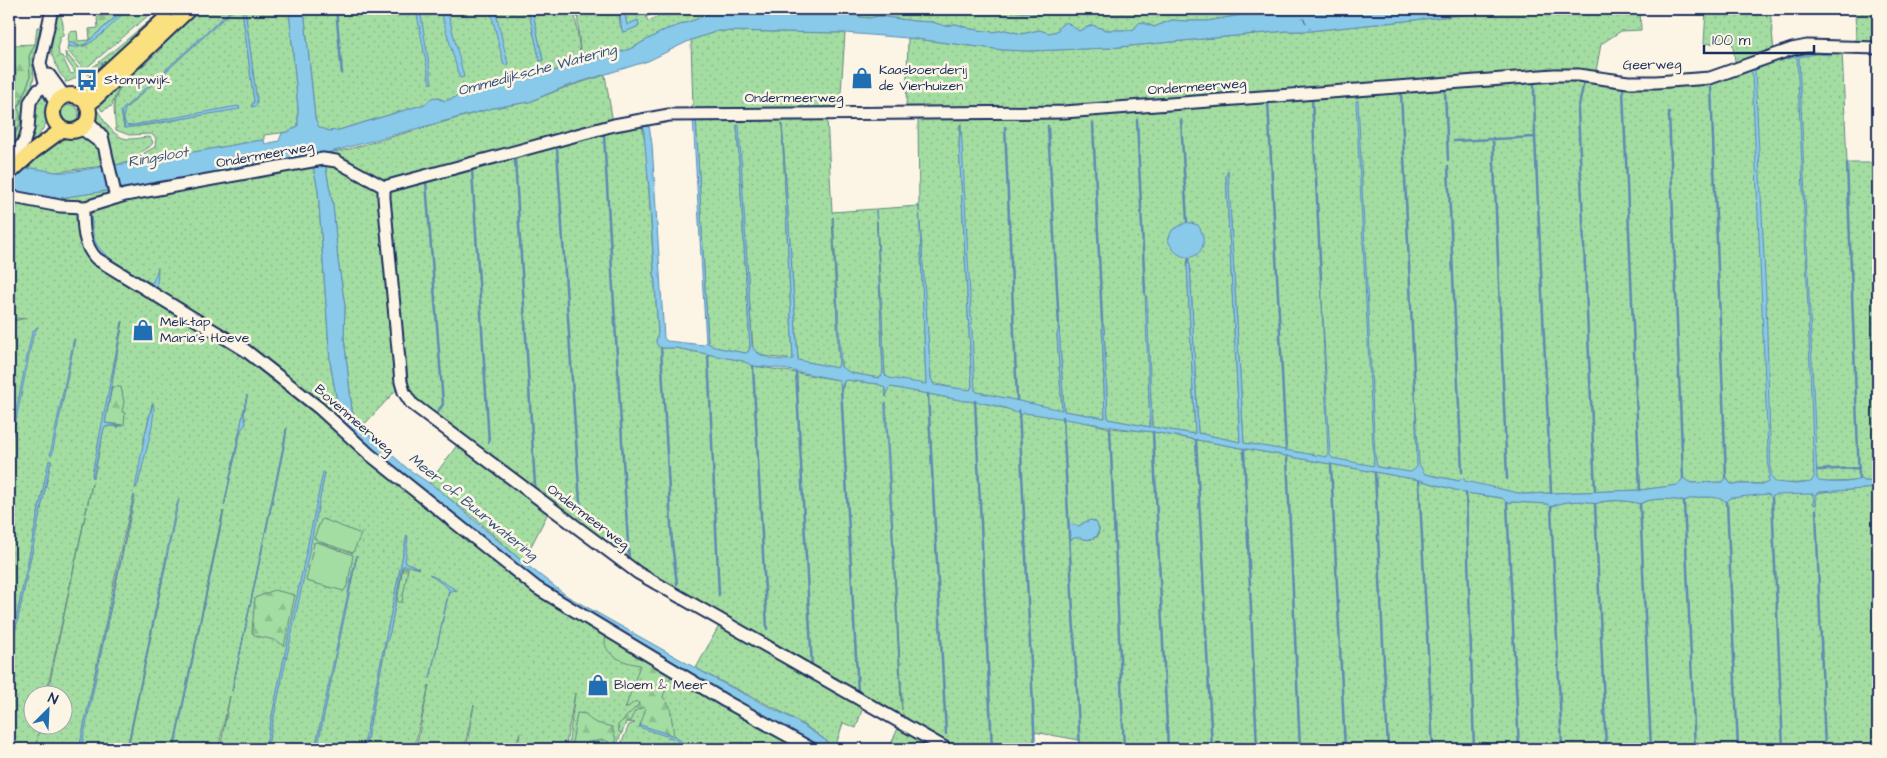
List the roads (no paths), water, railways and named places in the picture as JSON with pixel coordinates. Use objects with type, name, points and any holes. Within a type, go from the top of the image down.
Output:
[{"type":"main road","points":[[177,9],[76,109],[69,131],[59,124],[53,114],[76,109],[189,9]]},
{"type":"main road","points":[[11,167],[32,152],[59,124]]},
{"type":"street","points":[[46,9],[47,28]]},
{"type":"street","points":[[13,197],[60,206],[83,207],[115,194],[104,145],[76,109],[49,84],[44,49],[52,9]]},
{"type":"street","name":"Geerweg","points":[[1422,84],[1554,75],[1578,75],[1628,82],[1710,78],[1807,46],[1878,48]]},
{"type":"street","points":[[11,167],[24,142],[28,129],[30,102],[37,91],[49,84]]},
{"type":"street","name":"Ondermeerweg","points":[[115,194],[125,195],[320,160],[336,161],[384,186],[614,125],[693,113],[1064,112],[1422,84]]},
{"type":"street","name":"Ondermeerweg","points":[[384,186],[401,382],[404,392],[411,403],[638,573],[947,749]]},
{"type":"street","name":"Bovenmeerweg","points":[[83,207],[86,240],[89,249],[97,259],[245,350],[267,366],[319,408],[369,454],[536,588],[725,701],[812,749]]},
{"type":"water","points":[[125,9],[128,9],[93,41],[85,45],[77,47],[69,46],[69,42],[79,46],[85,44]]},
{"type":"water","points":[[234,9],[125,109],[124,118],[128,126],[238,106],[240,109],[125,128],[121,111]]},
{"type":"water","points":[[242,9],[245,9],[257,103],[256,106],[251,107],[254,102]]},
{"type":"water","points":[[289,9],[304,9],[315,118],[319,127],[329,131],[339,130],[425,104],[433,97],[445,101],[467,93],[484,91],[630,49],[665,30],[697,19],[718,9],[736,13],[814,13],[847,9],[854,11],[860,17],[879,16],[932,22],[945,26],[956,24],[971,29],[992,32],[1005,30],[1022,34],[1039,30],[1049,33],[1057,31],[1066,22],[1079,31],[1092,25],[1106,30],[1131,30],[1140,22],[1154,27],[1172,20],[1207,21],[1253,13],[1271,14],[1292,9],[1518,9],[1310,31],[1287,31],[1109,48],[1029,51],[1003,50],[908,38],[845,33],[718,31],[691,40],[648,61],[564,87],[529,102],[493,108],[323,154],[333,205],[338,260],[345,306],[344,337],[352,410],[357,424],[408,469],[438,489],[523,562],[567,596],[717,680],[793,719],[836,749],[819,749],[560,599],[392,467],[341,424],[330,362],[318,190],[313,166],[315,155],[288,159],[282,155],[268,158],[268,161],[191,178],[60,198],[40,197],[9,188],[9,166],[24,170],[32,168],[69,172],[255,141],[264,140],[265,144],[279,141],[282,133],[298,126]]},
{"type":"water","points":[[416,9],[420,9],[432,83],[430,84]]},
{"type":"water","points":[[440,9],[447,9],[464,77],[460,78],[459,76]]},
{"type":"water","points":[[490,9],[495,9],[508,64],[504,65]]},
{"type":"water","points":[[528,9],[532,9],[543,60],[540,61]]},
{"type":"water","points":[[619,9],[624,9],[627,25],[638,20],[639,26],[625,32],[622,31]]},
{"type":"water","points":[[974,9],[1050,9],[1038,13]]},
{"type":"water","points":[[1817,53],[1831,53],[1831,55],[1816,54],[1799,57],[1817,479],[1819,481],[1846,482],[1861,479],[1878,482],[1878,488],[1820,492],[1816,495],[1816,505],[1814,505],[1813,494],[1774,495],[1772,498],[1768,494],[1730,498],[1727,502],[1718,498],[1706,497],[1684,501],[1656,499],[1640,504],[1605,501],[1595,504],[1573,501],[1551,507],[1548,504],[1507,503],[1502,498],[1466,493],[1419,480],[1153,432],[1024,413],[1021,415],[1019,411],[1016,413],[992,405],[891,387],[888,389],[886,397],[885,388],[878,384],[847,380],[844,381],[841,388],[839,380],[778,368],[753,366],[743,361],[676,348],[661,348],[657,345],[656,341],[658,333],[643,123],[648,120],[652,144],[664,338],[667,341],[704,345],[706,343],[693,117],[696,120],[708,343],[714,347],[745,353],[750,348],[737,125],[739,125],[752,345],[763,356],[782,360],[793,359],[782,124],[798,360],[837,368],[839,364],[833,217],[841,367],[851,373],[879,378],[883,374],[876,210],[885,375],[889,378],[926,384],[919,206],[931,378],[934,385],[970,390],[972,386],[959,144],[961,124],[975,390],[977,392],[1062,410],[1057,335],[1059,326],[1064,411],[1105,418],[1102,321],[1104,327],[1108,419],[1150,427],[1145,292],[1147,300],[1152,427],[1195,434],[1188,262],[1190,263],[1198,433],[1240,442],[1226,176],[1228,170],[1244,443],[1327,457],[1321,279],[1330,455],[1332,458],[1374,466],[1356,101],[1358,100],[1377,467],[1411,472],[1417,467],[1415,393],[1419,464],[1425,474],[1459,481],[1463,477],[1465,481],[1523,494],[1640,490],[1678,485],[1683,478],[1691,483],[1723,482],[1726,477],[1731,484],[1764,484],[1768,482],[1769,475],[1752,73],[1750,71],[1736,77],[1735,75],[1775,61],[1796,56]],"holes":[[[1797,58],[1814,477],[1811,482],[1796,484],[1775,482],[1771,476],[1766,297],[1755,70],[1772,63]]]},
{"type":"water","points":[[89,213],[91,214],[95,241],[104,253],[120,265],[151,283],[158,268],[157,288],[199,315],[197,317],[102,257],[90,243]]},
{"type":"water","points":[[1187,222],[1198,225],[1203,236],[1203,244],[1200,251],[1195,256],[1188,257],[1180,255],[1174,250],[1168,240],[1172,230]]},
{"type":"water","points":[[122,322],[105,423],[122,426],[108,426],[104,428],[93,478],[92,475]]},
{"type":"water","points":[[38,326],[33,336],[11,445],[9,445],[32,332]]},
{"type":"water","points":[[74,339],[52,455],[50,455]]},
{"type":"water","points":[[247,395],[244,414],[246,424],[241,430],[224,506]]},
{"type":"water","points":[[153,403],[151,429],[138,484],[135,489],[144,439]]},
{"type":"water","points":[[886,403],[902,701],[885,413]]},
{"type":"water","points":[[287,428],[285,442],[232,691]]},
{"type":"water","points":[[49,460],[51,461],[9,661],[9,653]]},
{"type":"water","points":[[323,472],[325,473],[306,567],[267,749],[265,749]]},
{"type":"water","points":[[134,495],[82,745],[80,745]]},
{"type":"water","points":[[179,499],[127,749],[176,507]]},
{"type":"water","points":[[224,511],[174,749],[173,749]]},
{"type":"water","points":[[1091,520],[1096,522],[1099,529],[1097,536],[1088,539],[1076,538],[1069,541],[1069,524],[1079,526]]},
{"type":"water","points":[[407,535],[405,562],[419,569],[404,565],[402,567],[365,749],[363,749]]},
{"type":"water","points":[[357,555],[317,749],[315,749],[352,574]]},
{"type":"water","points":[[429,574],[458,591],[452,590],[449,592],[430,679],[449,589]]},
{"type":"water","points":[[640,725],[674,736],[686,745],[701,749],[686,746],[683,749],[677,749],[679,743],[675,739],[639,727]]},
{"type":"waterway","points":[[336,9],[342,74]]},
{"type":"waterway","points":[[9,36],[15,91],[9,103]]},
{"type":"waterway","points":[[1584,82],[1578,110],[1595,491]]},
{"type":"waterway","points":[[1534,83],[1551,493]]},
{"type":"waterway","points":[[1711,87],[1726,477]]},
{"type":"waterway","points":[[1623,90],[1640,490]]},
{"type":"waterway","points":[[1445,91],[1448,160]]},
{"type":"waterway","points":[[1401,92],[1415,393]]},
{"type":"waterway","points":[[1312,99],[1321,280]]},
{"type":"waterway","points":[[1268,101],[1286,450]]},
{"type":"waterway","points":[[1669,112],[1683,478]]},
{"type":"waterway","points":[[995,118],[1012,118]]},
{"type":"waterway","points":[[1018,118],[1029,118]]},
{"type":"waterway","points":[[1137,120],[1145,292]]},
{"type":"waterway","points":[[1181,120],[1187,222]]},
{"type":"waterway","points":[[1093,123],[1102,321]]},
{"type":"waterway","points":[[1048,126],[1059,326]]},
{"type":"waterway","points":[[1005,127],[1017,400]]},
{"type":"waterway","points":[[604,135],[629,560]]},
{"type":"waterway","points":[[1454,141],[1535,137]]},
{"type":"waterway","points":[[1493,138],[1507,479]]},
{"type":"waterway","points":[[557,149],[581,518]]},
{"type":"waterway","points":[[515,159],[535,485]]},
{"type":"waterway","points":[[1847,163],[1859,478]]},
{"type":"waterway","points":[[1448,166],[1462,472]]},
{"type":"waterway","points":[[472,170],[489,442]]},
{"type":"waterway","points":[[426,182],[443,404],[438,412]]},
{"type":"waterway","points":[[1188,262],[1189,258]]},
{"type":"waterway","points":[[661,348],[672,543],[677,584]]},
{"type":"waterway","points":[[708,355],[719,595]]},
{"type":"waterway","points":[[753,366],[767,629]]},
{"type":"waterway","points":[[796,372],[812,668]]},
{"type":"waterway","points":[[841,388],[858,693]]},
{"type":"waterway","points":[[928,394],[946,734]]},
{"type":"waterway","points":[[975,401],[992,749]]},
{"type":"waterway","points":[[1019,410],[1035,749]]},
{"type":"waterway","points":[[1063,417],[1080,749]]},
{"type":"waterway","points":[[1110,429],[1124,749]]},
{"type":"waterway","points":[[1153,432],[1168,749]]},
{"type":"waterway","points":[[1196,440],[1212,749]]},
{"type":"waterway","points":[[1244,449],[1257,749]]},
{"type":"waterway","points":[[1287,457],[1300,749]]},
{"type":"waterway","points":[[1331,465],[1345,749]]},
{"type":"waterway","points":[[1818,470],[1859,468]]},
{"type":"waterway","points":[[1375,473],[1388,749]]},
{"type":"waterway","points":[[1419,480],[1433,749]]},
{"type":"waterway","points":[[1466,493],[1474,749]]},
{"type":"waterway","points":[[1772,498],[1783,749]]},
{"type":"waterway","points":[[1684,501],[1695,749]]},
{"type":"waterway","points":[[1727,502],[1738,749]]},
{"type":"waterway","points":[[1507,503],[1519,749]]},
{"type":"waterway","points":[[1595,504],[1606,749]]},
{"type":"waterway","points":[[1640,504],[1651,749]]},
{"type":"waterway","points":[[1551,507],[1562,749]]},
{"type":"waterway","points":[[1816,510],[1825,749]]},
{"type":"place","name":"Kaasboerderij de Vierhuizen","points":[[862,78]]},
{"type":"place","name":"Stompwijk","points":[[87,80]]},
{"type":"place","name":"Melktap Maria's Hoeve","points":[[143,330]]},
{"type":"place","name":"Bloem & Meer","points":[[598,685]]},
{"type":"water label","name":"Ommedijksche Watering","points":[[537,70]]},
{"type":"water label","name":"Ringsloot","points":[[158,157]]},
{"type":"water label","name":"Meer of Buurwatering","points":[[473,507]]}]
